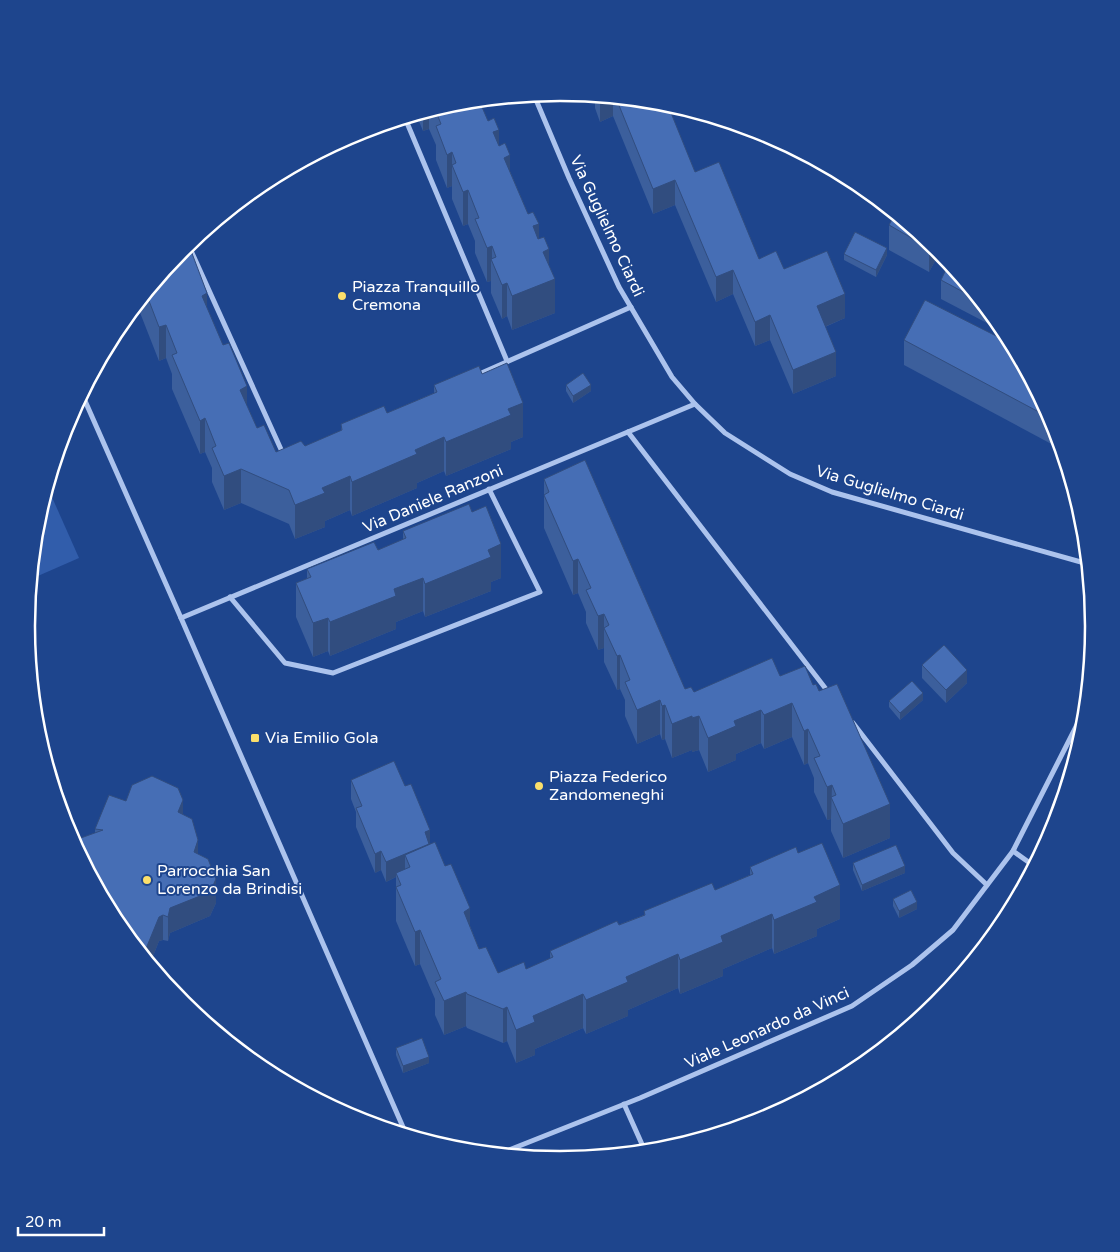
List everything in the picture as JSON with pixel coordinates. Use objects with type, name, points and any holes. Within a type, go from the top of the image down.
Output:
[{"type":"street","name":"Via Guglielmo Ciardi","points":[[537,102],[569,178],[619,287],[672,377],[695,404],[725,433],[790,474],[832,492],[1081,562]]},
{"type":"street","points":[[408,124],[508,361]]},
{"type":"street","points":[[192,252],[286,459],[294,455]]},
{"type":"street","points":[[472,377],[631,307]]},
{"type":"street","points":[[85,402],[182,618],[403,1127]]},
{"type":"street","name":"Via Daniele Ranzoni","points":[[182,618],[695,404]]},
{"type":"street","points":[[628,432],[833,697]]},
{"type":"street","points":[[230,598],[285,663],[333,673],[540,592],[489,489]]},
{"type":"street","points":[[851,721],[953,853],[987,885]]},
{"type":"street","name":"Viale Leonardo da Vinci","points":[[512,1149],[624,1104],[852,1006],[912,965],[953,930],[1013,851],[1075,729]]},
{"type":"street","points":[[1013,851],[1029,862]]},
{"type":"street","points":[[624,1104],[642,1145]]},
{"type":"shaded area","points":[[52,496],[79,558],[37,576],[39,557]]},
{"type":"building","points":[[618,104],[671,113],[695,172],[719,162],[759,259],[776,251],[784,269],[827,251],[845,294],[817,306],[836,352],[793,370],[770,315],[755,322],[733,270],[716,277],[675,180],[653,189]]},
{"type":"building","points":[[482,107],[488,121],[494,118],[499,130],[493,132],[499,146],[505,143],[510,155],[504,158],[528,214],[533,212],[539,224],[533,226],[538,239],[544,237],[549,249],[543,252],[555,279],[512,296],[507,283],[502,285],[491,259],[496,257],[492,246],[487,248],[475,219],[479,218],[468,190],[463,192],[452,165],[456,163],[452,152],[447,155],[436,126],[441,124],[438,116]]},
{"type":"building","points":[[892,219],[916,240],[889,225]]},
{"type":"building","points":[[855,232],[887,248],[876,270],[844,254]]},
{"type":"building","points":[[192,252],[207,293],[202,296],[223,345],[229,343],[247,386],[240,390],[257,428],[264,425],[276,452],[301,441],[305,446],[342,430],[341,424],[384,406],[387,413],[437,392],[434,385],[479,366],[482,374],[507,363],[523,403],[508,409],[511,415],[446,442],[444,437],[415,450],[417,454],[352,482],[350,476],[322,488],[325,493],[295,505],[289,490],[241,469],[224,476],[212,448],[216,446],[205,418],[200,421],[172,355],[177,353],[166,325],[159,327],[148,300]]},
{"type":"building","points":[[946,270],[967,294],[941,280]]},
{"type":"building","points":[[925,300],[999,338],[1015,363],[1039,412],[904,340]]},
{"type":"building","points":[[583,373],[591,385],[573,396],[566,385]]},
{"type":"building","points":[[585,460],[685,689],[691,687],[694,692],[772,658],[780,676],[805,666],[813,685],[816,684],[819,691],[837,684],[890,804],[843,824],[831,797],[836,795],[832,785],[827,787],[814,758],[820,756],[808,729],[804,731],[792,703],[764,715],[761,710],[734,721],[736,726],[708,738],[699,716],[692,718],[692,716],[672,724],[665,705],[662,706],[660,700],[637,710],[625,682],[630,680],[620,655],[617,656],[604,628],[609,625],[604,614],[598,616],[586,590],[591,588],[578,559],[573,561],[544,495],[549,492],[544,479]]},
{"type":"building","points":[[469,504],[472,512],[486,506],[501,544],[488,550],[491,557],[425,584],[423,578],[394,589],[396,596],[330,622],[328,618],[313,623],[296,583],[311,577],[307,569],[374,542],[378,550],[406,538],[403,531]]},
{"type":"building","points":[[944,645],[967,670],[946,690],[922,665]]},
{"type":"building","points":[[912,681],[923,693],[900,713],[889,701]]},
{"type":"building","points":[[394,761],[405,786],[411,784],[430,830],[425,832],[429,844],[386,862],[381,851],[375,854],[356,808],[362,806],[351,780]]},
{"type":"building","name":"Parrocchia San Lorenzo da Brindisi","points":[[152,776],[178,788],[183,800],[178,812],[192,819],[198,840],[194,852],[208,859],[216,879],[210,892],[170,908],[168,917],[163,915],[159,917],[146,949],[123,918],[105,888],[80,838],[103,830],[95,829],[109,795],[126,801],[132,785]]},
{"type":"building","points":[[435,842],[445,866],[451,864],[470,908],[464,912],[479,949],[486,947],[498,973],[524,962],[526,969],[553,957],[550,951],[617,921],[619,925],[645,915],[644,911],[712,883],[715,890],[753,874],[750,867],[796,847],[798,853],[822,843],[840,885],[814,897],[817,902],[774,920],[772,914],[721,936],[723,942],[680,960],[678,954],[626,977],[628,982],[586,1000],[583,994],[533,1016],[535,1022],[516,1030],[507,1007],[503,1009],[466,992],[444,1001],[435,982],[441,979],[420,930],[415,932],[396,887],[401,885],[396,873],[410,867],[405,855]]},
{"type":"building","points":[[896,845],[905,866],[862,885],[853,863]]},
{"type":"building","points":[[911,890],[917,902],[899,911],[893,899]]},
{"type":"building","points":[[422,1038],[429,1057],[403,1066],[396,1048]]},
{"type":"place","name":"Piazza Tranquillo Cremona","points":[[342,296]]},
{"type":"place","name":"Via Emilio Gola","points":[[255,738]]},
{"type":"place","name":"Piazza Federico Zandomeneghi","points":[[539,786]]},
{"type":"place","name":"Parrocchia San Lorenzo da Brindisi","points":[[147,880]]}]
